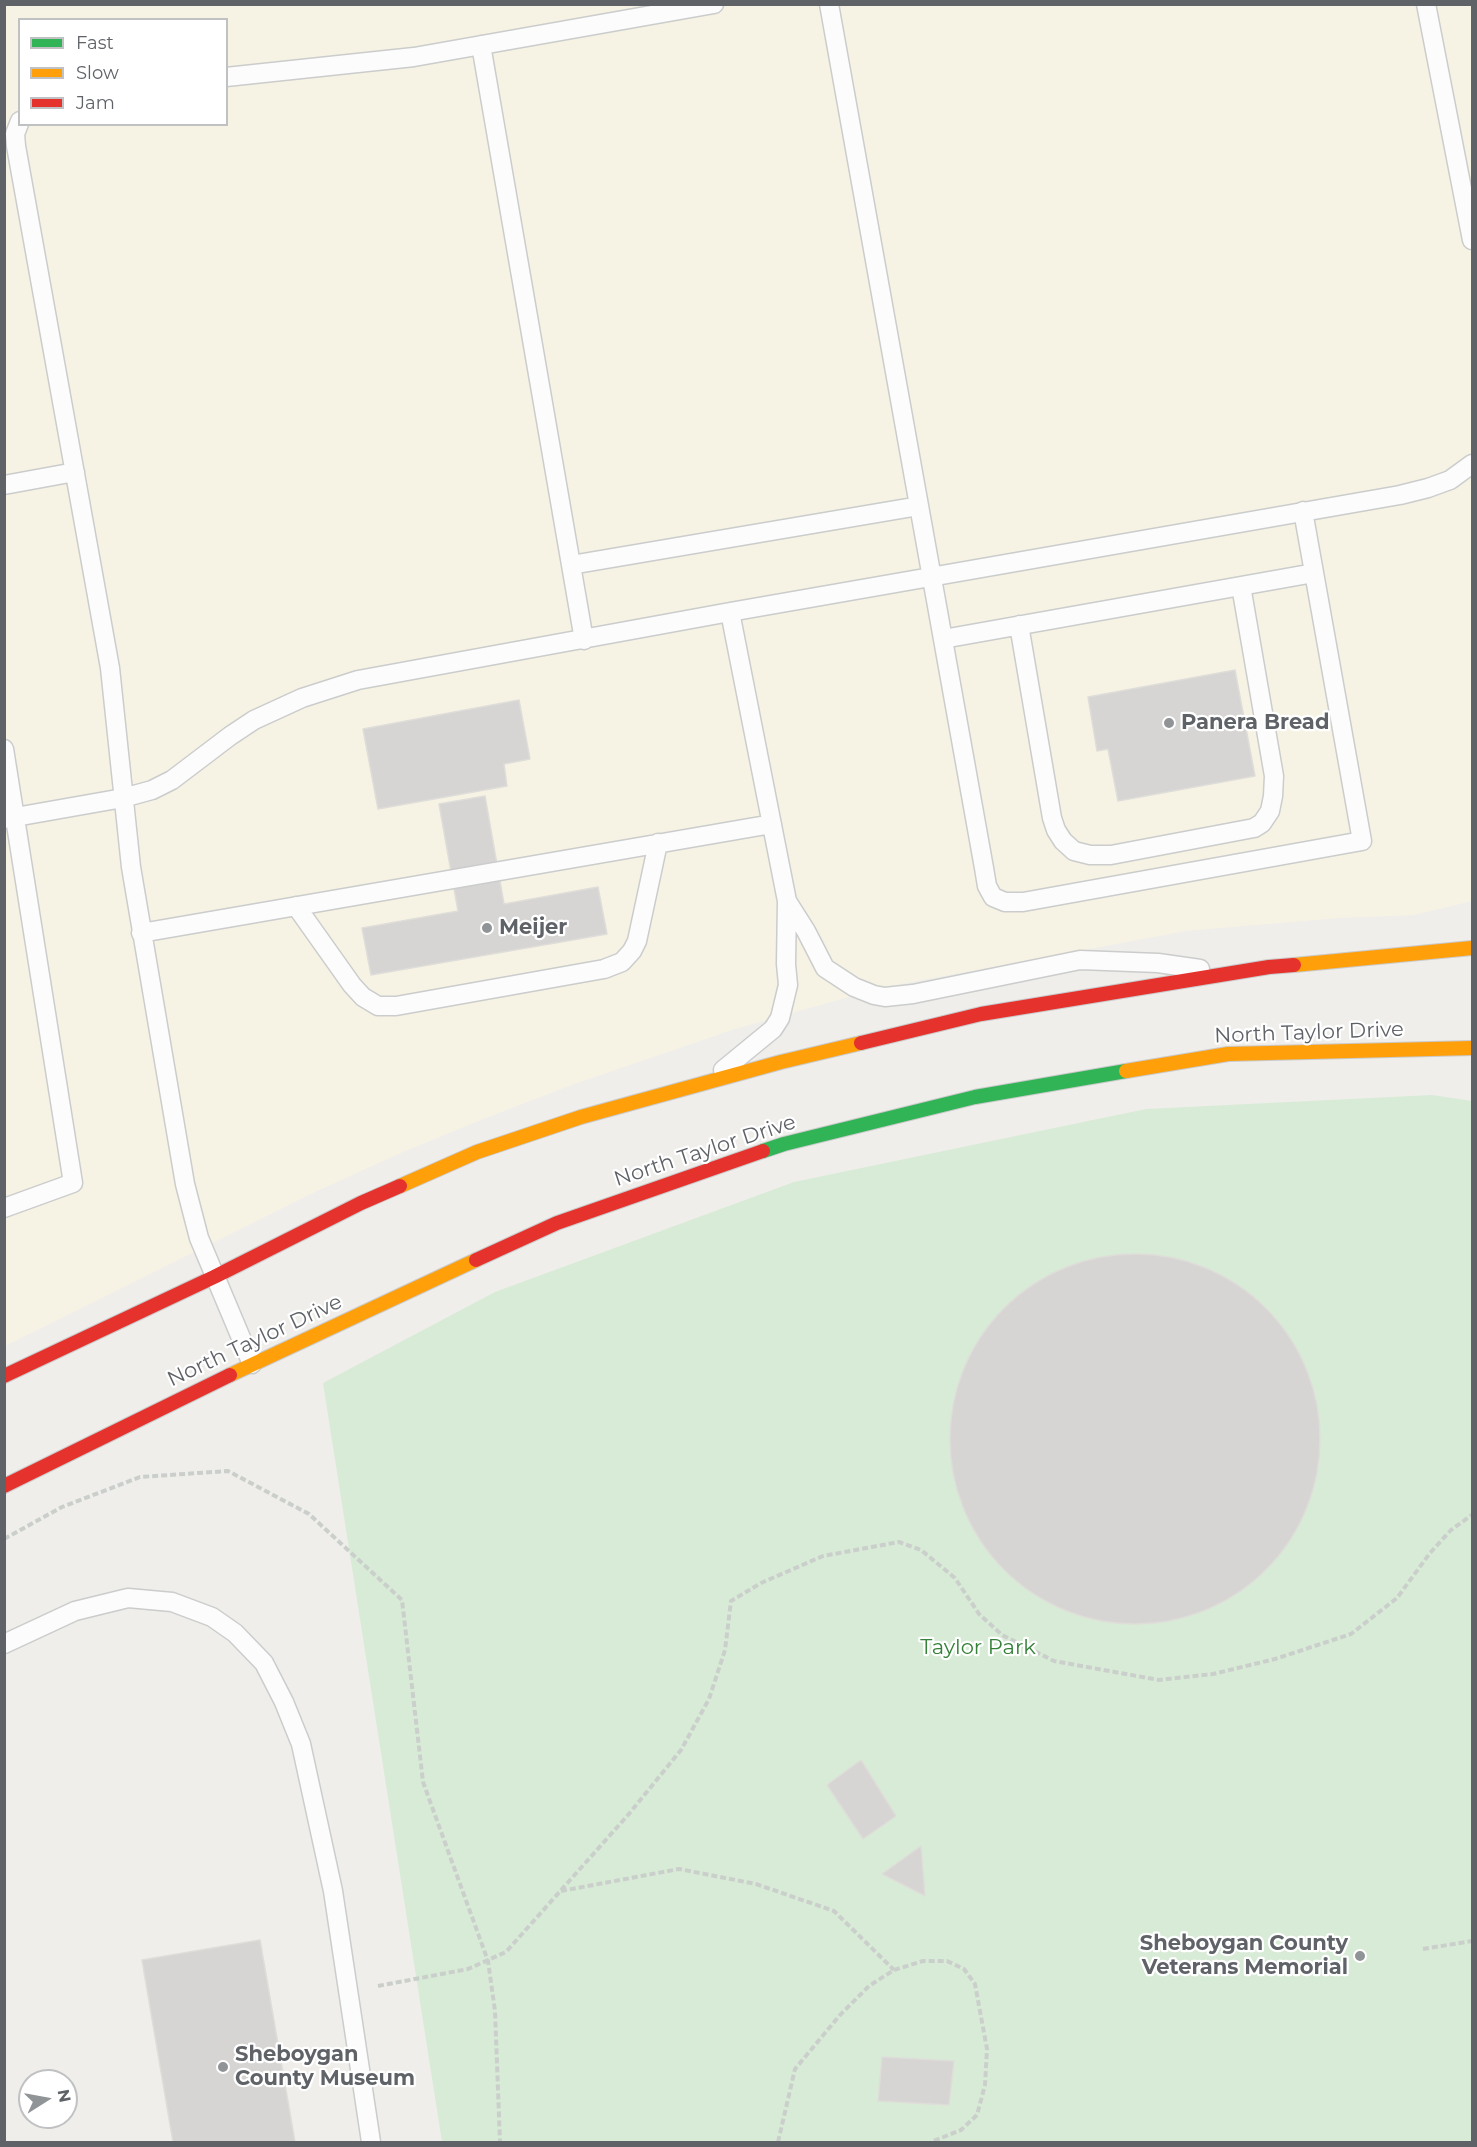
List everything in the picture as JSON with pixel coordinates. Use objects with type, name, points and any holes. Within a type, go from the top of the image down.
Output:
[{"type":"main road","points":[[4,1376],[214,1277],[361,1203],[477,1152],[581,1117],[781,1062],[981,1014],[1269,967],[1473,948]]},
{"type":"main road","name":"North Taylor Drive","points":[[4,1486],[252,1364],[557,1223],[784,1144],[975,1097],[1228,1054],[1473,1048]]},
{"type":"lane","points":[[228,77],[388,61],[714,4]]},
{"type":"lane","points":[[829,4],[987,886],[991,895],[1008,903],[1023,902],[1362,841],[1303,512]]},
{"type":"lane","points":[[1426,4],[1473,240]]},
{"type":"lane","points":[[481,45],[584,640]]},
{"type":"lane","points":[[18,126],[15,134],[16,146],[110,668],[131,867],[185,1184],[196,1230],[252,1364]]},
{"type":"lane","points":[[10,818],[123,798],[152,790],[164,784],[241,729],[282,707],[319,692],[376,676],[1422,490],[1450,480],[1473,464]]},
{"type":"lane","points":[[4,485],[75,472]]},
{"type":"lane","points":[[571,565],[919,506]]},
{"type":"lane","points":[[943,639],[1314,573]]},
{"type":"lane","points":[[1019,626],[1056,830],[1063,841],[1074,851],[1090,855],[1111,855],[1254,828],[1262,823],[1270,811],[1274,776],[1241,586]]},
{"type":"lane","points":[[709,1081],[768,1034],[780,1018],[788,988],[787,901],[730,612]]},
{"type":"lane","points":[[4,749],[10,818],[74,1183],[4,1208]]},
{"type":"lane","points":[[141,933],[772,824]]},
{"type":"lane","points":[[296,906],[363,997],[378,1006],[396,1006],[604,969],[622,962],[632,951],[636,941],[658,843]]},
{"type":"lane","points":[[787,901],[825,968],[854,987],[874,995],[913,994],[1080,960],[1158,963],[1228,974]]},
{"type":"lane","points":[[4,1644],[75,1611],[128,1598],[172,1602],[212,1617],[236,1632],[264,1663],[284,1702],[300,1744],[333,1892],[371,2142]]},
{"type":"path","points":[[4,1539],[62,1507],[140,1477],[228,1471],[309,1515],[402,1600],[423,1782],[488,1960],[495,2011],[500,2142]]},
{"type":"path","points":[[348,1991],[468,1970],[506,1952],[628,1815],[681,1750],[709,1699],[725,1650],[731,1600],[761,1583],[823,1556],[898,1542],[921,1550],[955,1578],[979,1614],[1002,1635],[1054,1661],[1159,1680],[1213,1674],[1244,1667],[1352,1634],[1397,1598],[1430,1553],[1451,1530],[1473,1515]]},
{"type":"path","points":[[560,1891],[680,1869],[756,1884],[834,1911],[894,1970]]},
{"type":"path","points":[[1423,1949],[1473,1941]]},
{"type":"path","points":[[778,2142],[795,2069],[840,2015],[869,1986],[894,1970],[923,1961],[946,1961],[964,1969],[975,1984],[987,2049],[985,2085],[977,2115],[961,2130],[931,2142]]},
{"type":"shaded area","points":[[5,5],[1472,5],[1472,901],[1414,915],[1338,918],[1186,931],[884,987],[735,1029],[577,1083],[403,1152],[317,1191],[5,1346]]},
{"type":"green space","name":"Taylor Park","points":[[1432,1095],[1472,1101],[1472,2142],[442,2142],[323,1383],[495,1292],[794,1182],[1146,1109]]},
{"type":"building","name":"Panera Bread","points":[[1235,670],[1255,776],[1118,801],[1108,749],[1097,751],[1088,697]]},
{"type":"building","points":[[519,700],[530,759],[504,764],[507,786],[378,809],[363,729]]},
{"type":"building","points":[[485,796],[504,904],[598,887],[607,934],[371,975],[362,928],[458,911],[439,804]]},
{"type":"building","points":[[1135,1254],[1189,1262],[1222,1276],[1252,1296],[1278,1322],[1298,1352],[1312,1385],[1320,1439],[1312,1493],[1298,1526],[1278,1556],[1252,1582],[1222,1602],[1189,1616],[1135,1624],[1081,1616],[1048,1602],[1018,1582],[992,1556],[972,1526],[958,1493],[950,1439],[958,1385],[972,1352],[992,1322],[1018,1296],[1048,1276],[1081,1262]]},
{"type":"building","points":[[861,1760],[896,1816],[863,1839],[827,1785]]},
{"type":"building","points":[[921,1846],[925,1896],[882,1874]]},
{"type":"building","points":[[260,1940],[295,2142],[173,2142],[142,1960]]},
{"type":"building","points":[[882,2057],[954,2061],[949,2105],[878,2101]]},
{"type":"traffic: fast","points":[[763,1151],[975,1097],[1126,1071]]},
{"type":"traffic: slow","points":[[1294,965],[1472,948]]},
{"type":"traffic: slow","points":[[400,1186],[477,1152],[581,1117],[781,1062],[861,1043]]},
{"type":"traffic: slow","points":[[1126,1071],[1228,1054],[1472,1048]]},
{"type":"traffic: slow","points":[[230,1375],[476,1260]]},
{"type":"traffic: jam","points":[[861,1043],[981,1014],[1269,967],[1294,965]]},
{"type":"traffic: jam","points":[[476,1260],[557,1223],[763,1151]]},
{"type":"traffic: jam","points":[[4,1376],[400,1186]]},
{"type":"traffic: jam","points":[[4,1486],[230,1375]]},
{"type":"place","name":"Panera Bread","points":[[1169,723]]},
{"type":"place","name":"Meijer","points":[[487,928]]},
{"type":"place","name":"Sheboygan County Veterans Memorial","points":[[1360,1956]]},
{"type":"place","name":"Sheboygan County Museum","points":[[223,2067]]}]
